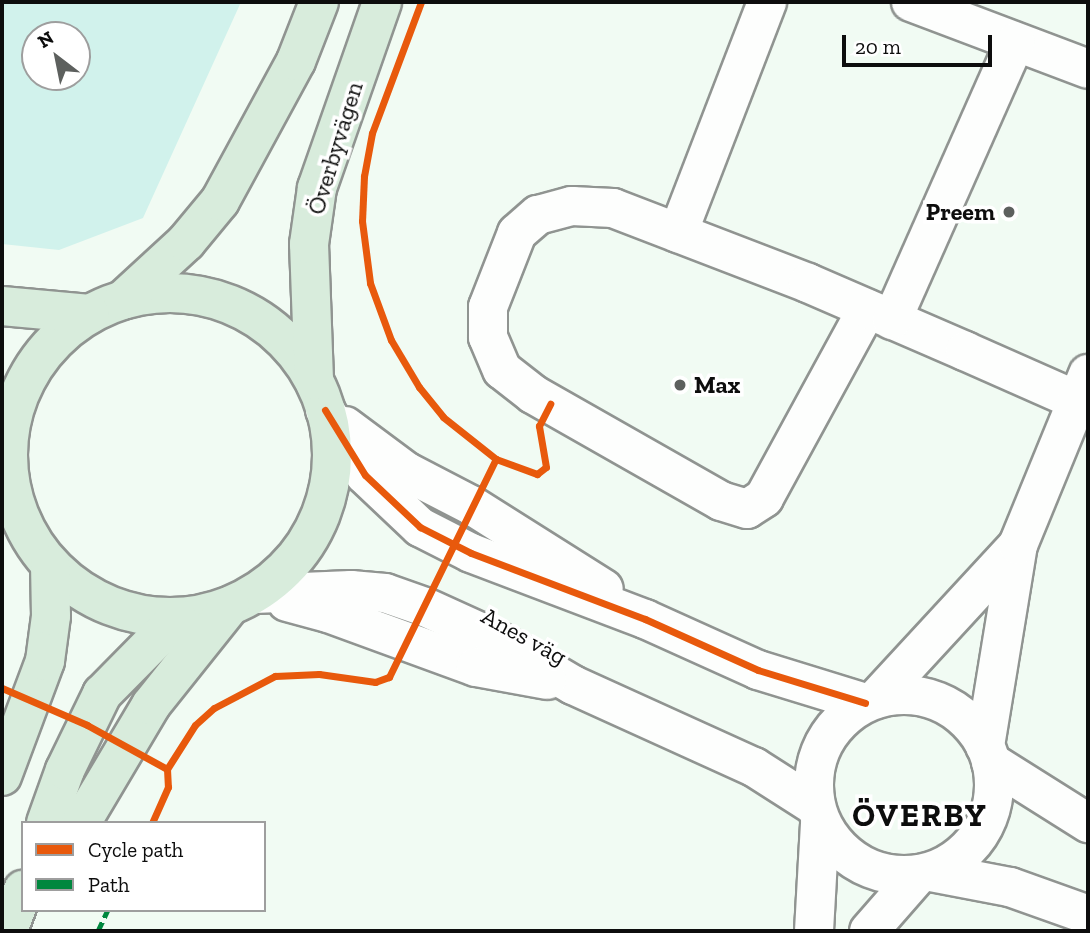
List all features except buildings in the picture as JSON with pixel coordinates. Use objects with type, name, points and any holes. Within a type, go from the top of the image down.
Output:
[{"type":"main road","name":"Överbyvägen","points":[[242,600],[177,618],[121,610],[94,599],[50,565],[27,532],[7,488],[9,435],[27,378],[44,352],[106,307],[186,242],[220,201],[296,61],[319,2]]},
{"type":"main road","name":"Överbyvägen","points":[[82,821],[151,705],[242,600],[290,564],[316,525],[330,480],[330,433],[320,396],[309,256],[317,188],[382,2]]},
{"type":"main road","name":"Överbyvägen","points":[[2,306],[106,307],[172,293],[221,302],[266,325],[285,341],[320,396]]},
{"type":"main road","points":[[2,776],[45,661],[51,616],[50,565]]},
{"type":"main road","points":[[47,821],[65,769],[102,694],[177,618]]},
{"type":"main road","points":[[13,923],[21,897]]},
{"type":"street","points":[[678,233],[766,2]]},
{"type":"street","points":[[911,2],[1088,69]]},
{"type":"street","points":[[869,931],[924,874],[956,859],[976,840],[989,816],[995,789],[988,754],[1018,545],[1083,388],[879,314],[614,208],[572,206],[538,215],[517,233],[488,307],[488,337],[502,370],[533,394],[721,501],[747,509],[764,498],[879,314],[1015,42]]},
{"type":"street","points":[[320,396],[407,472],[561,558],[645,619],[758,670],[871,701],[919,696],[939,702],[958,712],[988,754],[1088,823]]},
{"type":"street","points":[[814,931],[818,814],[813,775],[822,746],[840,721],[871,701],[1018,545]]},
{"type":"street","name":"Anes väg","points":[[242,600],[328,613],[476,667],[573,685],[754,767],[818,814]]},
{"type":"street","points":[[818,814],[850,859],[893,876],[924,874],[1010,887],[1088,915]]},
{"type":"shaded area","points":[[2,2],[241,2],[143,218],[59,250],[2,244]]},
{"type":"marked path","points":[[98,931],[107,912]]},
{"type":"cycle path","points":[[421,2],[372,133],[364,176],[362,221],[370,283],[391,340],[419,387],[443,417],[496,459],[537,474],[546,467],[539,426],[550,404]]},
{"type":"cycle path","points":[[325,410],[365,475],[420,527],[471,553],[645,619],[758,670],[865,703]]},
{"type":"cycle path","points":[[167,769],[195,725],[214,708],[275,676],[319,674],[375,682],[389,677],[496,459]]},
{"type":"cycle path","points":[[2,688],[87,725],[167,769],[168,787],[153,821]]},
{"type":"place","name":"Preem","points":[[1009,212]]},
{"type":"place","name":"Max","points":[[680,385]]},
{"type":"district","name":"ÖVERBY","points":[[920,815]]}]
